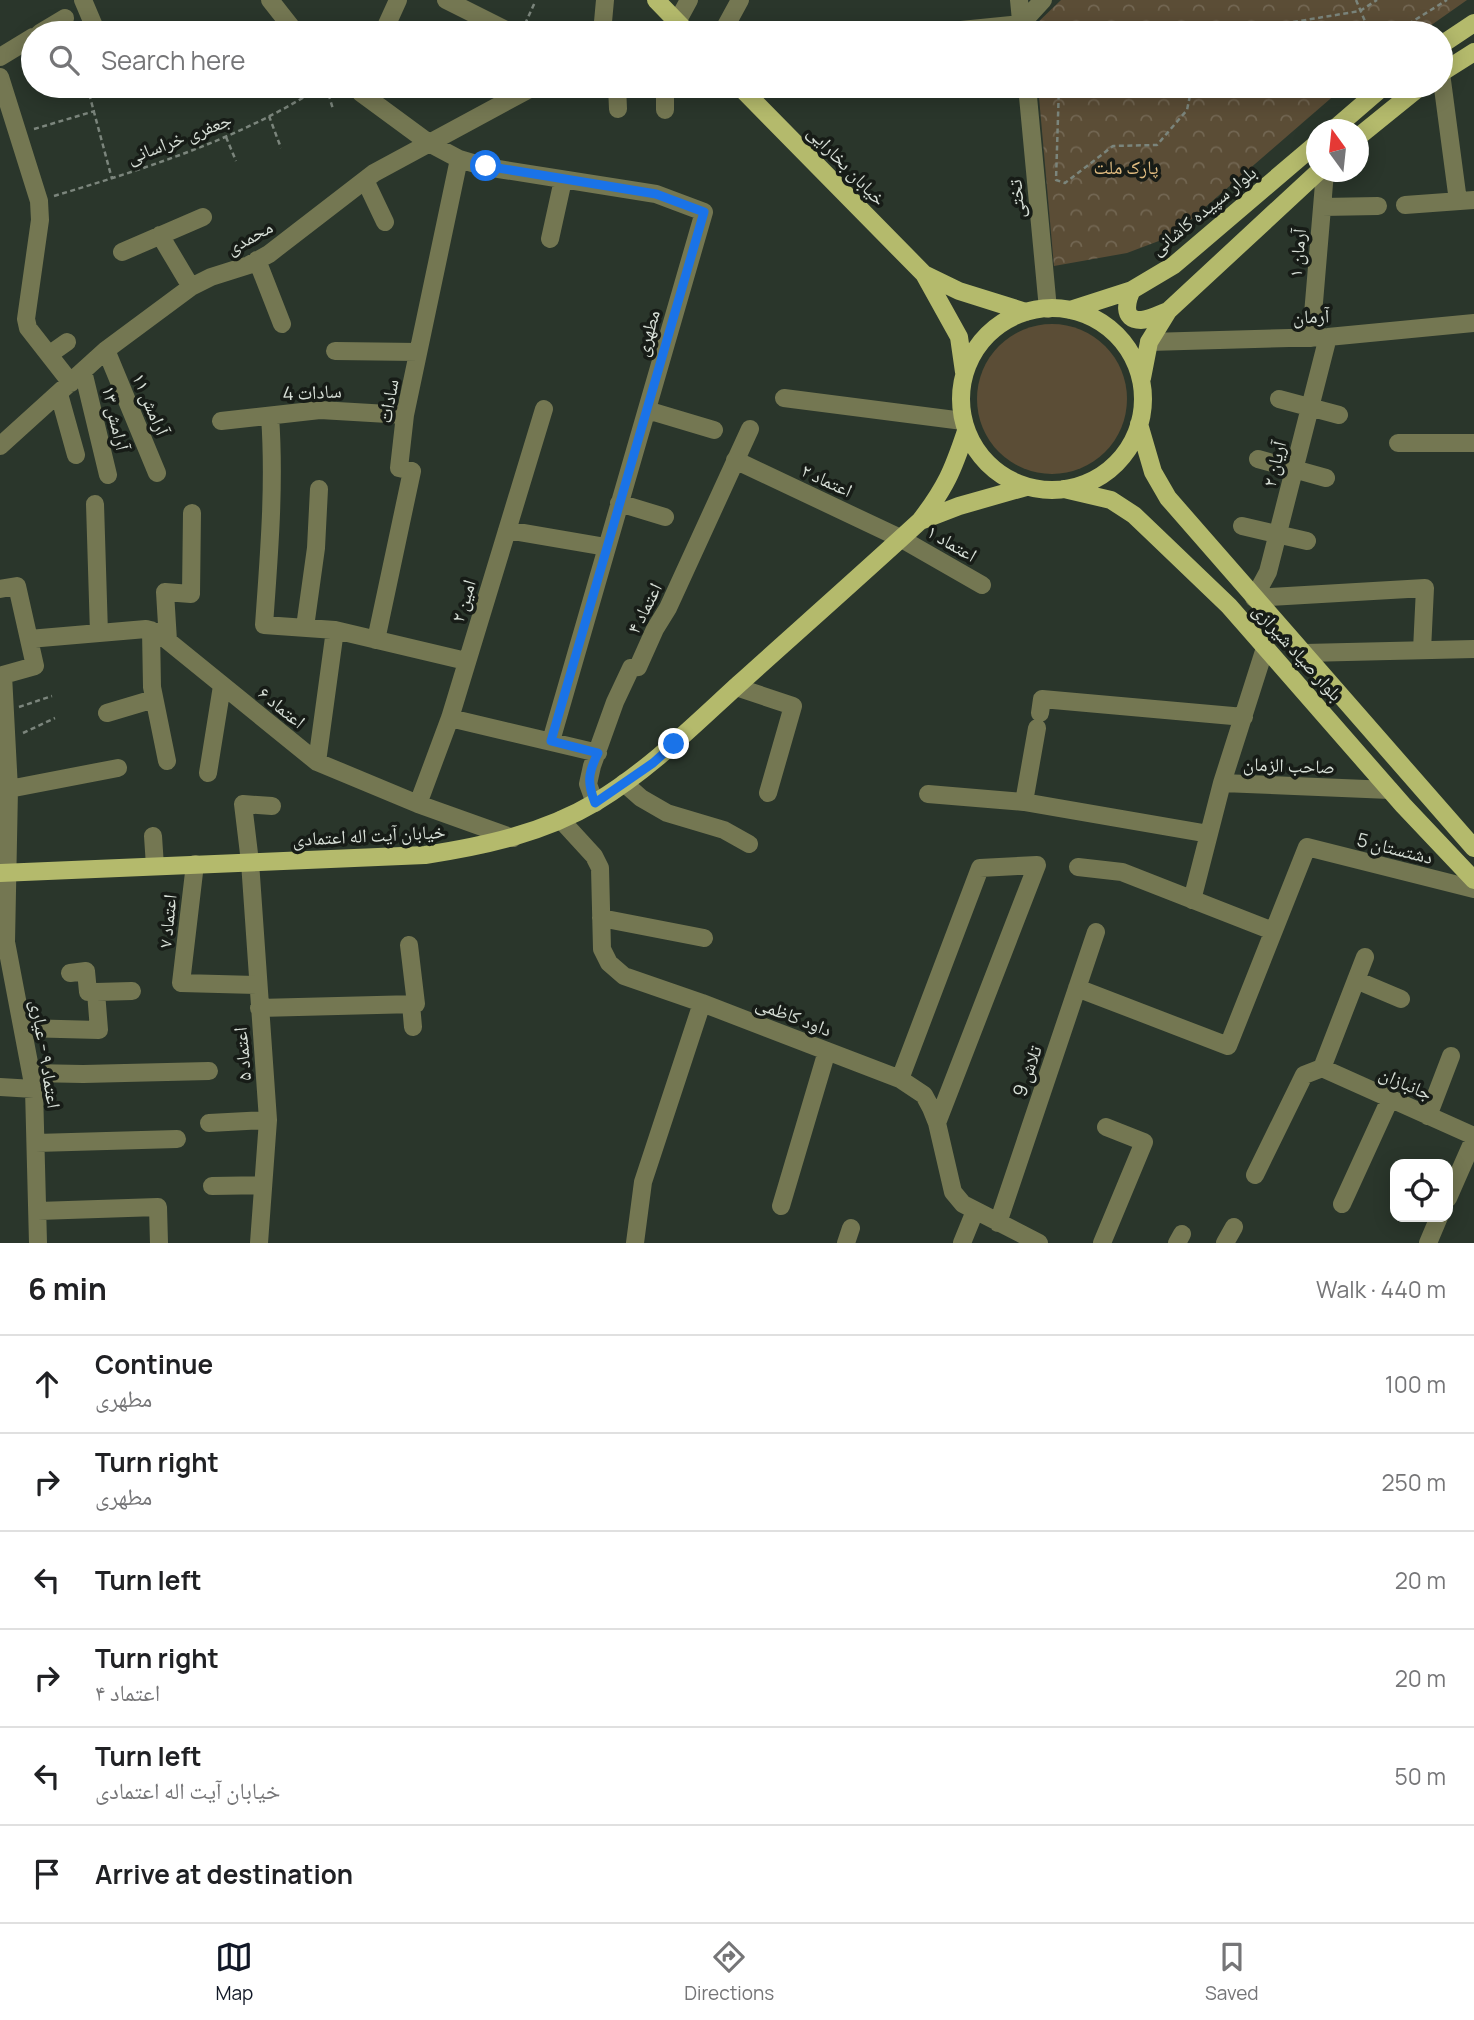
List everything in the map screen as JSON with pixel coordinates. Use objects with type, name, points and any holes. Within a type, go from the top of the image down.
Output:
[{"type":"main road","points":[[656,0],[676,21]]},
{"type":"main road","points":[[1453,37],[1474,23]]},
{"type":"main road","points":[[1453,65],[1474,52]]},
{"type":"main road","name":"خیابان بخارایی","points":[[752,98],[925,274],[959,337],[964,374]]},
{"type":"main road","points":[[1346,119],[1370,98]]},
{"type":"main road","points":[[1369,128],[1406,98]]},
{"type":"main road","name":"بلوار سپیده کاشانی","points":[[1070,310],[1132,290],[1174,265],[1306,153]]},
{"type":"main road","points":[[1142,385],[1133,358],[1117,336],[1095,320],[1070,310],[1026,312],[1005,321],[987,335],[973,353],[964,374],[960,397],[964,426],[979,455],[1000,475],[1026,487],[1064,489],[1084,484],[1111,468],[1131,444],[1139,424],[1149,342],[1168,311],[1307,182]]},
{"type":"main road","name":"خیابان بخارایی","points":[[925,274],[959,291],[1026,312]]},
{"type":"main road","points":[[1132,290],[1126,301],[1126,310],[1131,317],[1141,320],[1168,311]]},
{"type":"main road","name":"بلوار صیاد شیرازی","points":[[1139,424],[1160,487],[1474,848]]},
{"type":"main road","points":[[920,521],[953,471],[964,426]]},
{"type":"main road","points":[[920,521],[959,506],[1026,487]]},
{"type":"main road","name":"بلوار صیاد شیرازی","points":[[1064,489],[1111,500],[1134,514],[1230,606],[1390,790],[1474,880]]},
{"type":"main road","name":"خیابان آیت اله اعتمادی","points":[[4,872],[425,855],[513,838],[561,820],[595,803],[653,763],[920,521]]},
{"type":"street","points":[[83,0],[92,21]]},
{"type":"street","points":[[270,0],[287,21]]},
{"type":"street","points":[[388,21],[398,0]]},
{"type":"street","points":[[446,0],[488,21]]},
{"type":"street","points":[[603,21],[605,0]]},
{"type":"street","points":[[684,21],[689,0]]},
{"type":"street","points":[[729,21],[740,0]]},
{"type":"street","points":[[1019,0],[1021,21]]},
{"type":"street","points":[[1028,21],[1043,0]]},
{"type":"street","points":[[60,21],[65,18]]},
{"type":"street","points":[[0,57],[21,44]]},
{"type":"street","points":[[0,78],[39,201],[40,220],[26,319],[28,328],[71,383],[76,455]]},
{"type":"street","name":"مطهری","points":[[373,98],[429,143],[459,159],[563,180],[656,194],[704,212],[551,741]]},
{"type":"street","name":"محمدی","points":[[0,446],[106,351],[191,286],[257,260],[399,158],[513,98]]},
{"type":"street","points":[[618,98],[618,109]]},
{"type":"street","points":[[665,98],[665,110]]},
{"type":"street","name":"تختی","points":[[1028,98],[1048,309]]},
{"type":"street","points":[[1405,205],[1466,200],[1446,98]]},
{"type":"street","name":"سادات","points":[[376,640],[412,471],[399,468],[405,415],[459,159]]},
{"type":"street","points":[[365,180],[384,222]]},
{"type":"street","points":[[550,239],[563,180]]},
{"type":"street","name":"آرمان ۱","points":[[1319,338],[1324,182]]},
{"type":"street","points":[[1322,207],[1378,206]]},
{"type":"street","points":[[122,252],[203,217]]},
{"type":"street","points":[[160,235],[191,286]]},
{"type":"street","points":[[257,260],[282,324]]},
{"type":"street","name":"آرمان","points":[[1149,342],[1319,338],[1474,323]]},
{"type":"street","name":"آریان ۲","points":[[1254,598],[1268,572],[1310,407],[1319,338]]},
{"type":"street","points":[[50,354],[67,342]]},
{"type":"street","name":"آرامش ۱۱","points":[[106,351],[157,473]]},
{"type":"street","points":[[335,351],[418,352]]},
{"type":"street","name":"آرامش ۱۳","points":[[71,383],[108,475]]},
{"type":"street","points":[[784,398],[964,426]]},
{"type":"street","points":[[1279,398],[1339,415]]},
{"type":"street","name":"سادات 4","points":[[221,421],[320,410],[405,415]]},
{"type":"street","name":"امین ۲","points":[[418,804],[450,718],[544,410]]},
{"type":"street","points":[[646,410],[713,430]]},
{"type":"street","points":[[270,416],[272,473],[264,625],[335,630],[466,661]]},
{"type":"street","name":"اعتماد ۴","points":[[595,803],[588,784],[592,766],[624,681],[631,668],[638,667],[668,608],[750,429]]},
{"type":"street","points":[[1398,443],[1474,443]]},
{"type":"street","points":[[1258,459],[1326,478]]},
{"type":"street","name":"اعتماد ۲","points":[[735,460],[901,538]]},
{"type":"street","points":[[305,628],[316,548],[319,489]]},
{"type":"street","points":[[619,503],[665,517]]},
{"type":"street","points":[[95,504],[99,633]]},
{"type":"street","points":[[168,641],[165,592],[191,593],[192,513]]},
{"type":"street","points":[[1241,526],[1307,541]]},
{"type":"street","points":[[507,530],[606,547]]},
{"type":"street","name":"اعتماد ۱","points":[[901,538],[982,585]]},
{"type":"street","points":[[0,589],[17,586],[29,639],[146,629],[151,631],[154,699],[167,761]]},
{"type":"street","points":[[1254,598],[1425,588],[1422,650]]},
{"type":"street","points":[[317,762],[335,630]]},
{"type":"street","name":"اعتماد ۶","points":[[151,631],[168,641],[317,762],[418,804],[513,838]]},
{"type":"street","name":"اعتماد ۹ - عیاری","points":[[29,639],[35,666],[3,675],[9,789],[4,872],[6,943],[33,1081],[38,1243]]},
{"type":"street","points":[[1222,783],[1265,648]]},
{"type":"street","points":[[1305,653],[1474,649]]},
{"type":"street","points":[[208,773],[222,686]]},
{"type":"street","points":[[736,687],[793,706],[768,793]]},
{"type":"street","points":[[107,713],[154,699]]},
{"type":"street","points":[[1024,802],[1042,699],[1244,716]]},
{"type":"street","points":[[450,718],[598,753]]},
{"type":"street","points":[[9,789],[118,768]]},
{"type":"street","points":[[624,783],[641,798],[667,813],[724,830],[749,844]]},
{"type":"street","name":"صاحب الزمان","points":[[1192,900],[1222,783],[1390,790]]},
{"type":"street","points":[[928,794],[1024,802],[1209,834]]},
{"type":"street","name":"اعتماد ۵","points":[[259,1243],[268,1120],[250,862],[243,804],[272,806]]},
{"type":"street","name":"داود کاظمی","points":[[561,820],[594,856],[600,868],[602,949],[609,963],[624,976],[900,1079],[924,1095],[937,1123],[953,1192],[963,1204],[1038,1243]]},
{"type":"street","points":[[153,835],[155,866]]},
{"type":"street","name":"دشتستان 5","points":[[1273,932],[1307,847],[1474,889]]},
{"type":"street","name":"اعتماد ۷","points":[[195,864],[181,983],[257,985]]},
{"type":"street","points":[[900,1079],[980,868],[1037,865],[937,1123]]},
{"type":"street","points":[[1077,988],[1228,1046],[1273,932],[1122,872],[1078,867]]},
{"type":"street","points":[[601,918],[704,938]]},
{"type":"street","name":"تلاش 9","points":[[998,1223],[1096,932]]},
{"type":"street","points":[[409,946],[414,1004],[413,1027]]},
{"type":"street","points":[[1255,1175],[1304,1075],[1322,1068],[1365,957]]},
{"type":"street","points":[[70,973],[86,971],[88,992],[132,992]]},
{"type":"street","points":[[1356,980],[1401,999]]},
{"type":"street","points":[[23,1028],[99,1030],[96,992]]},
{"type":"street","points":[[635,1243],[643,1182],[702,1003]]},
{"type":"street","points":[[259,1008],[414,1004]]},
{"type":"street","points":[[781,1206],[827,1051]]},
{"type":"street","points":[[1428,1116],[1451,1056]]},
{"type":"street","name":"جانبازان","points":[[1322,1068],[1474,1138]]},
{"type":"street","points":[[0,1087],[83,1074],[209,1071]]},
{"type":"street","points":[[1342,1204],[1390,1099]]},
{"type":"street","points":[[209,1123],[268,1120]]},
{"type":"street","points":[[1102,1243],[1144,1142],[1106,1126]]},
{"type":"street","points":[[1453,1186],[1474,1138]]},
{"type":"street","points":[[36,1143],[177,1139]]},
{"type":"street","points":[[212,1186],[263,1185]]},
{"type":"street","points":[[38,1211],[158,1207],[159,1243]]},
{"type":"street","points":[[962,1243],[975,1211]]},
{"type":"street","points":[[1428,1243],[1437,1222]]},
{"type":"street","points":[[1225,1243],[1234,1227]]},
{"type":"path","points":[[1356,0],[1365,21]]},
{"type":"path","points":[[1299,21],[1360,11],[1377,0]]},
{"type":"path","points":[[1413,21],[1447,0]]},
{"type":"path","points":[[526,21],[535,2]]},
{"type":"path","points":[[91,98],[112,179]]},
{"type":"path","name":"جعفری خراسانی","points":[[39,201],[112,179],[226,137],[302,98]]},
{"type":"path","points":[[329,98],[333,109]]},
{"type":"path","points":[[1059,98],[1056,180],[1065,183],[1113,146],[1157,145],[1186,110],[1189,98]]},
{"type":"path","points":[[18,134],[95,111]]},
{"type":"path","points":[[269,116],[281,148]]},
{"type":"path","points":[[226,137],[236,161]]},
{"type":"path","points":[[5,712],[52,696]]},
{"type":"path","points":[[6,740],[55,718]]},
{"type":"green space","points":[[1061,0],[1467,0],[1437,21],[1039,21]]},
{"type":"green space","name":"پارک ملت","points":[[1039,98],[1331,98],[1172,236],[1127,253],[1054,266]]},
{"type":"green space","points":[[1052,324],[1081,330],[1105,346],[1121,370],[1127,399],[1121,428],[1105,452],[1081,468],[1052,474],[1023,468],[999,452],[983,428],[977,399],[983,370],[999,346],[1023,330]]},
{"type":"route","points":[[486,166],[656,194],[704,212],[551,741],[598,753],[588,784],[595,803],[653,763],[674,744]]}]
